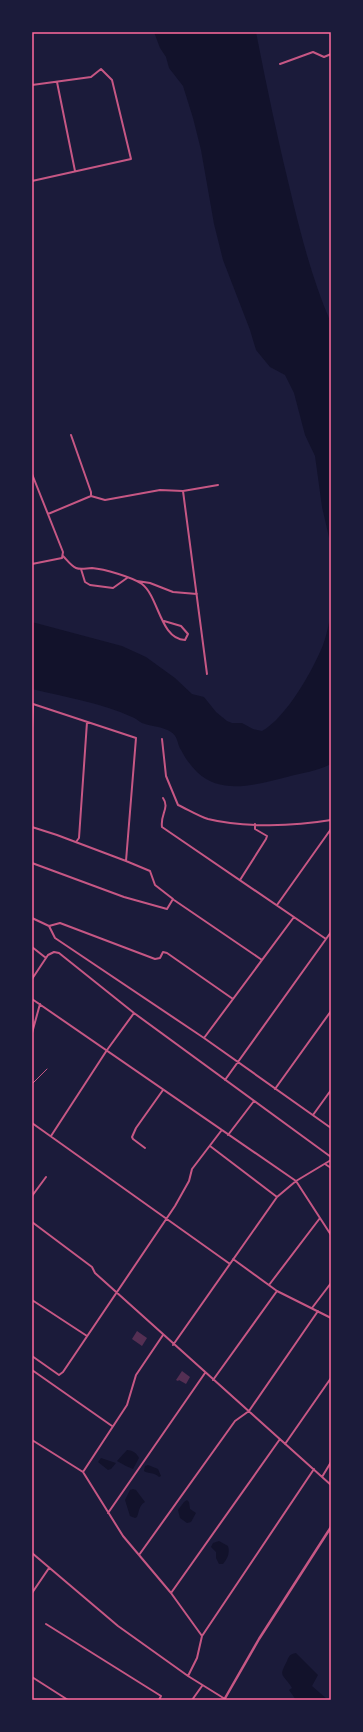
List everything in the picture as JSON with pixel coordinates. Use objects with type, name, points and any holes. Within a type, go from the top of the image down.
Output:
[{"type":"street","points":[[280,64],[313,52],[320,56],[331,54]]},
{"type":"street","points":[[32,85],[91,77],[101,69],[112,80],[131,158],[32,181]]},
{"type":"street","points":[[57,82],[75,171]]},
{"type":"street","points":[[71,435],[91,492],[91,496]]},
{"type":"street","points":[[32,474],[63,554],[73,567],[81,569],[98,569],[136,581],[150,583],[173,592],[197,594]]},
{"type":"street","points":[[48,514],[91,496],[105,500],[160,490],[183,491],[218,486]]},
{"type":"street","points":[[183,491],[206,674]]},
{"type":"street","points":[[32,564],[62,558],[63,554]]},
{"type":"street","points":[[81,569],[85,582],[90,585],[113,588],[127,578]]},
{"type":"street","points":[[136,581],[150,592],[158,612],[170,633],[177,639],[185,640],[187,638],[188,634],[181,626],[164,621]]},
{"type":"street","points":[[32,728],[33,704],[136,738],[126,861]]},
{"type":"street","points":[[76,842],[79,838],[87,722]]},
{"type":"street","points":[[162,739],[166,776],[178,805],[208,818],[256,824],[286,825],[331,820]]},
{"type":"street","points":[[163,798],[166,802],[166,808],[160,820],[162,827],[326,938]]},
{"type":"street","points":[[240,880],[267,836],[255,829],[256,824]]},
{"type":"street","points":[[32,827],[126,861],[150,872],[155,885],[262,960]]},
{"type":"street","points":[[277,905],[331,828]]},
{"type":"street","points":[[32,863],[124,897],[167,909],[173,899]]},
{"type":"street","points":[[204,1038],[294,917]]},
{"type":"street","points":[[32,918],[49,926],[55,938],[122,981],[331,1128]]},
{"type":"street","points":[[49,926],[60,923],[155,959],[158,959],[163,952],[167,953],[233,999]]},
{"type":"street","points":[[225,1080],[234,1065],[331,932]]},
{"type":"street","points":[[32,947],[46,958]]},
{"type":"street","points":[[32,979],[48,955],[54,952],[59,953],[134,1013],[331,1156]]},
{"type":"street","points":[[32,998],[228,1136],[296,1181],[331,1235]]},
{"type":"street","points":[[32,1033],[40,1004]]},
{"type":"street","points":[[275,1089],[331,1011]]},
{"type":"street","points":[[51,1136],[72,1106],[107,1050],[134,1013]]},
{"type":"street","points":[[145,1148],[133,1140],[133,1133],[163,1090]]},
{"type":"street","points":[[313,1116],[331,1090]]},
{"type":"street","points":[[228,1136],[254,1101]]},
{"type":"street","points":[[32,1123],[230,1264]]},
{"type":"street","points":[[32,1356],[59,1375],[63,1372],[166,1219],[189,1181],[192,1169],[221,1130]]},
{"type":"street","points":[[210,1146],[277,1197]]},
{"type":"street","points":[[173,1344],[277,1197],[296,1181],[331,1160]]},
{"type":"street","points":[[325,1164],[331,1168]]},
{"type":"street","points":[[32,1196],[46,1177]]},
{"type":"street","points":[[269,1285],[320,1218]]},
{"type":"street","points":[[32,1222],[92,1268],[95,1273],[163,1335],[250,1411],[331,1485]]},
{"type":"street","points":[[233,1259],[277,1291],[331,1318]]},
{"type":"street","points":[[312,1308],[331,1283]]},
{"type":"street","points":[[213,1380],[277,1291]]},
{"type":"street","points":[[32,1300],[87,1336]]},
{"type":"street","points":[[139,1555],[234,1421],[250,1411],[318,1311]]},
{"type":"street","points":[[83,1472],[127,1405],[136,1375],[163,1335]]},
{"type":"street","points":[[32,1370],[112,1426]]},
{"type":"street","points":[[108,1513],[205,1373]]},
{"type":"street","points":[[285,1444],[331,1378]]},
{"type":"street","points":[[171,1594],[280,1439]]},
{"type":"street","points":[[32,1440],[83,1472],[123,1536],[171,1594],[202,1636]]},
{"type":"street","points":[[322,1476],[331,1462]]},
{"type":"street","points":[[188,1676],[197,1658],[202,1636],[314,1469]]},
{"type":"street","points":[[32,1553],[118,1626],[202,1686],[224,1699],[259,1640],[331,1527]]},
{"type":"street","points":[[32,1593],[50,1567]]},
{"type":"street","points":[[46,1624],[161,1696],[159,1700]]},
{"type":"street","points":[[32,1677],[68,1700]]},
{"type":"street","points":[[192,1700],[202,1686]]},
{"type":"lane","points":[[32,1084],[47,1069]]},
{"type":"shaded area","points":[[154,32],[256,32],[273,117],[297,217],[314,278],[331,323],[331,546],[322,507],[315,456],[305,435],[294,393],[285,375],[270,367],[256,350],[250,330],[223,260],[214,224],[201,150],[183,86],[169,68],[166,57],[160,48]]},
{"type":"shaded area","points":[[331,612],[331,764],[309,772],[252,785],[229,786],[218,784],[207,779],[195,770],[188,762],[175,736],[168,730],[142,723],[108,708],[32,689],[32,622],[122,646],[146,657],[175,678],[192,694],[204,697],[216,712],[227,721],[232,723],[242,723],[253,729],[262,731],[280,716],[306,680],[323,645]]},
{"type":"shaded area","points":[[127,1450],[134,1452],[139,1458],[133,1469],[117,1461]]},
{"type":"shaded area","points":[[101,1458],[116,1463],[111,1469],[108,1470],[98,1462]]},
{"type":"shaded area","points":[[148,1465],[158,1469],[161,1476],[159,1477],[156,1474],[144,1471],[145,1466]]},
{"type":"shaded area","points":[[130,1490],[136,1490],[145,1502],[135,1518],[130,1516],[125,1500]]},
{"type":"shaded area","points":[[187,1500],[189,1502],[190,1509],[196,1513],[191,1522],[187,1523],[180,1518],[178,1510]]},
{"type":"shaded area","points":[[219,1541],[228,1546],[229,1549],[226,1560],[223,1564],[219,1564],[216,1558],[216,1552],[211,1547],[213,1543]]},
{"type":"shaded area","points":[[296,1653],[318,1675],[312,1686],[328,1700],[296,1700],[289,1690],[292,1688],[282,1673],[289,1657]]},
{"type":"building","points":[[137,1331],[147,1338],[142,1346],[132,1339]]},
{"type":"building","points":[[182,1371],[190,1377],[186,1384],[176,1380]]}]
